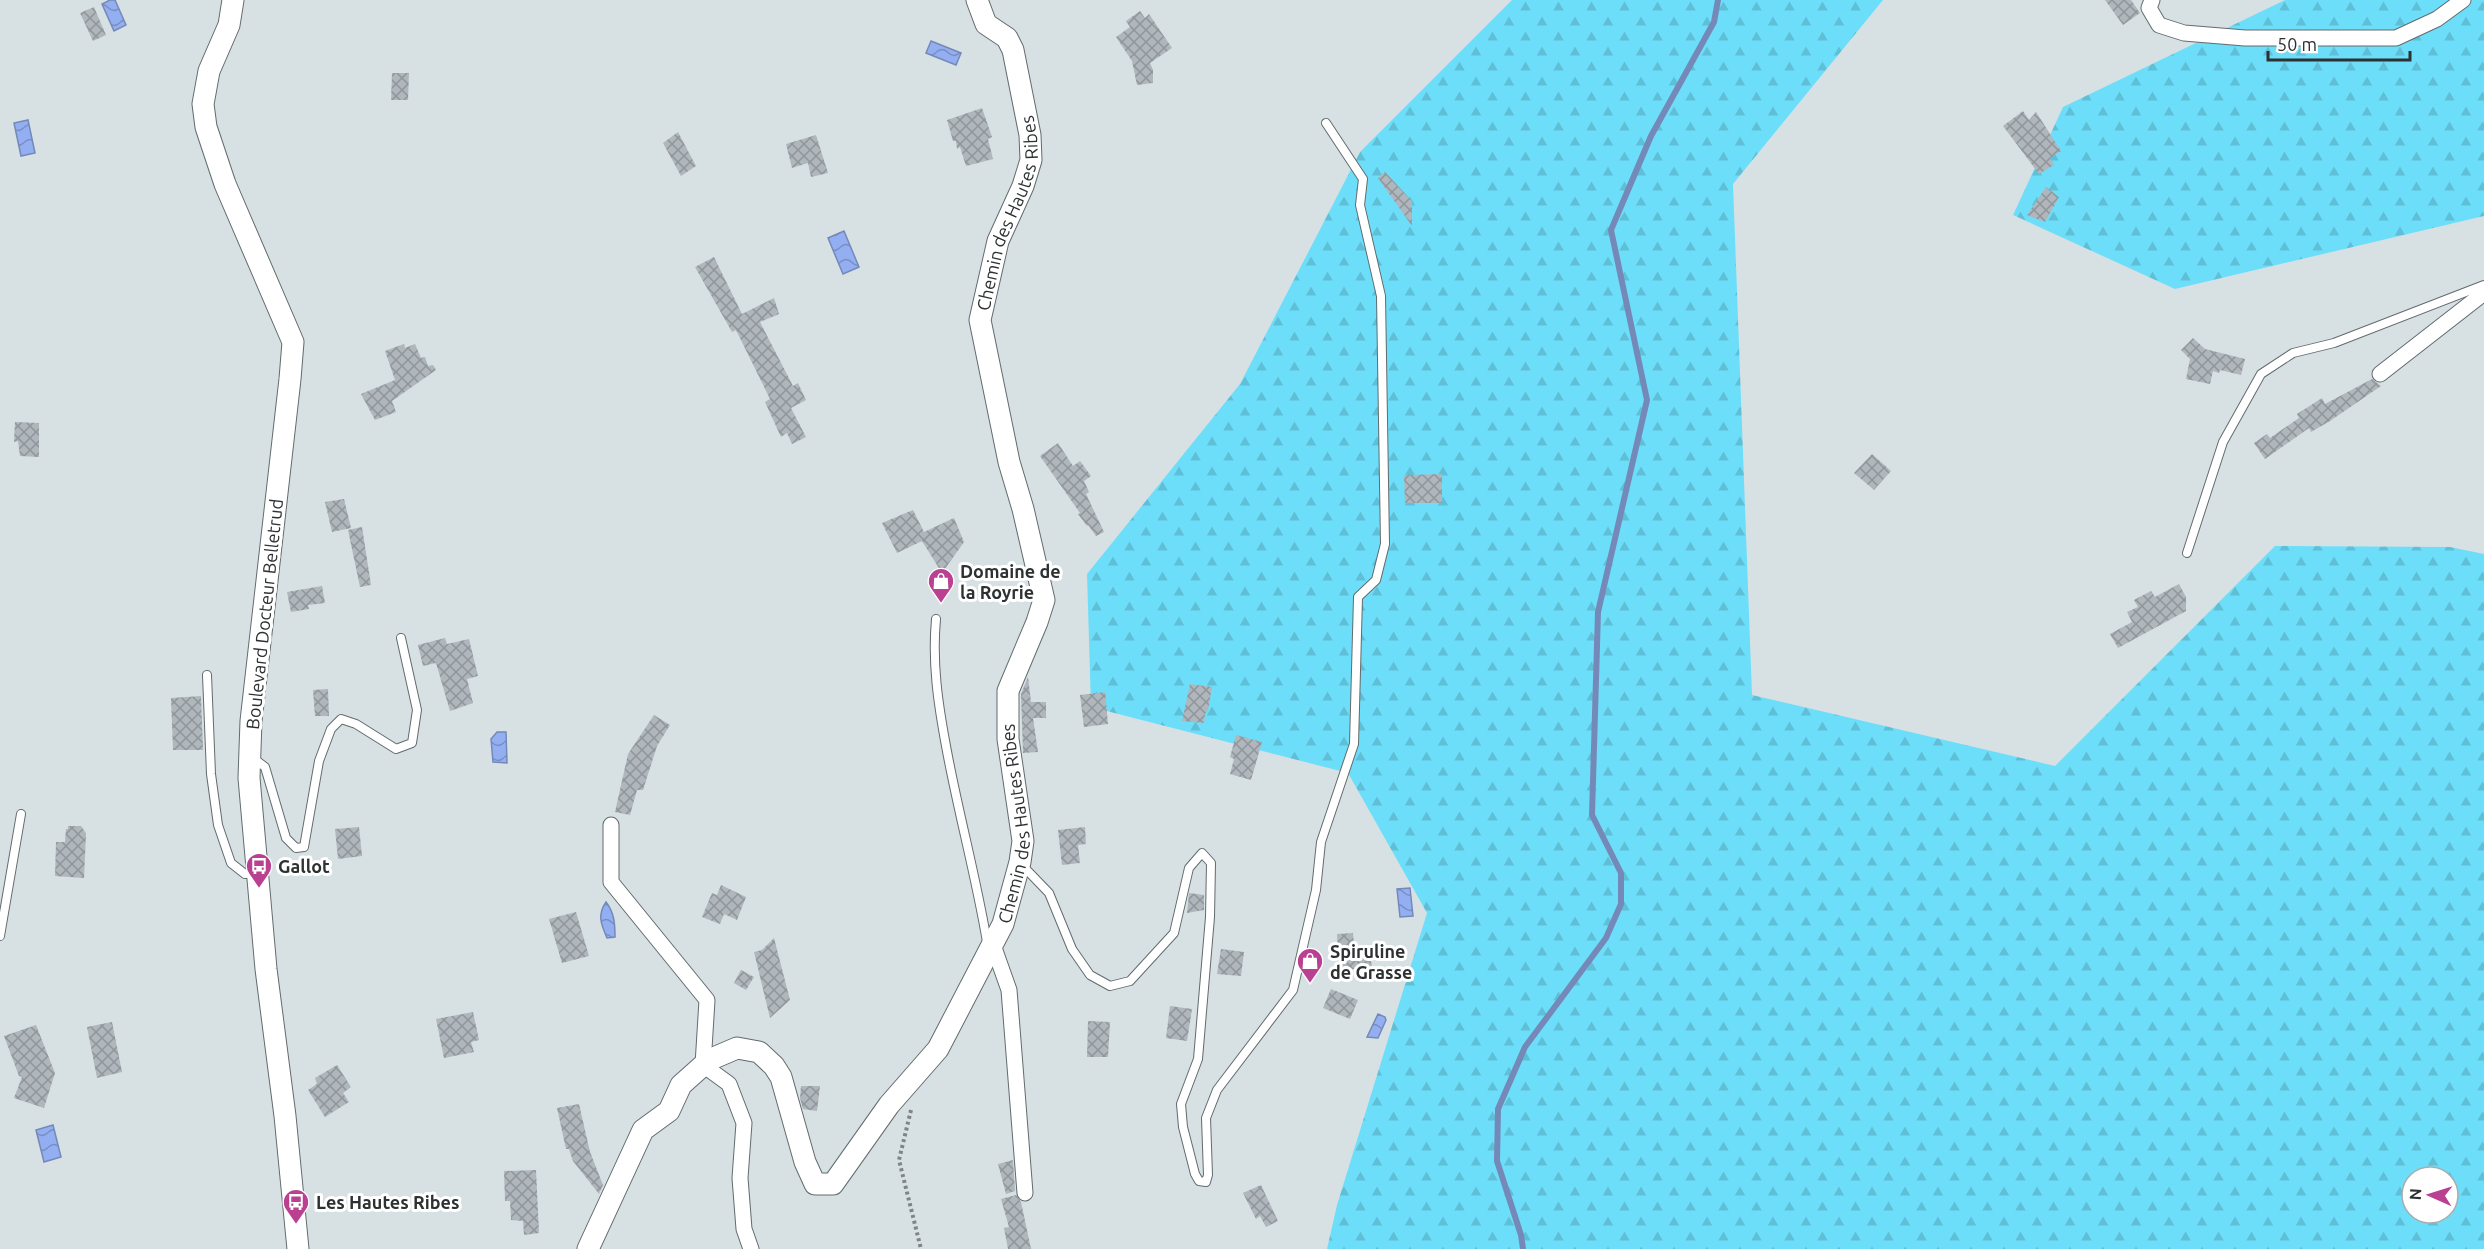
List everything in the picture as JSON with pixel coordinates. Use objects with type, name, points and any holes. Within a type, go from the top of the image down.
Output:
[{"type":"street","name":"Boulevard Docteur Belletrud","points":[[233,0],[229,25],[209,71],[203,104],[204,116],[225,184],[293,342],[251,721],[249,778],[298,1249]]},
{"type":"street","name":"Chemin des Hautes Ribes","points":[[588,1249],[643,1130],[669,1112],[681,1084],[709,1060],[737,1048],[759,1052],[774,1066],[781,1077],[805,1162],[815,1184],[833,1184],[889,1105],[938,1049],[1003,924],[1020,862],[1023,841],[1008,739],[1008,691],[1044,600],[1023,508],[1009,462],[980,320],[998,241],[1023,186],[1031,160],[1030,135],[1012,50],[1006,38],[986,24],[977,0]]},
{"type":"street","points":[[2152,0],[2149,8],[2159,25],[2184,33],[2245,38],[2396,38],[2428,24],[2463,0]]},
{"type":"street","points":[[2380,374],[2484,292]]},
{"type":"street","points":[[610,825],[611,882],[707,1000],[703,1065],[729,1084],[744,1123],[740,1178],[744,1229],[752,1249]]},
{"type":"street","points":[[991,949],[1009,990],[1025,1193]]},
{"type":"lane","points":[[1020,862],[1049,893],[1072,949],[1090,975],[1110,986],[1130,981],[1174,933],[1189,868],[1202,853],[1211,863],[1210,917],[1198,1059],[1181,1104],[1183,1127],[1196,1174],[1199,1181],[1206,1182],[1208,1175],[1206,1118],[1218,1090],[1293,990],[1316,890],[1321,842],[1354,744],[1358,597],[1376,580],[1385,544],[1381,296],[1360,205],[1363,179],[1326,123]]},
{"type":"lane","points":[[2187,553],[2223,442],[2261,374],[2293,353],[2334,343],[2484,285]]},
{"type":"lane","points":[[936,619],[933,648],[937,693],[957,806],[991,949]]},
{"type":"lane","points":[[250,755],[265,767],[286,838],[296,848],[304,847],[319,761],[331,729],[341,719],[356,724],[396,749],[412,743],[417,710],[401,638]]},
{"type":"lane","points":[[207,675],[211,774],[218,825],[231,863],[245,874],[258,873]]},
{"type":"lane","points":[[0,936],[21,814]]},
{"type":"path","points":[[913,1103],[899,1160],[921,1249]]},
{"type":"green space","points":[[1512,0],[1883,0],[1733,184],[1752,695],[2055,766],[2275,546],[2450,547],[2484,554],[2484,1249],[1327,1249],[1337,1205],[1427,913],[1348,773],[1091,707],[1087,574],[1240,384],[1360,152]]},
{"type":"green space","points":[[2285,0],[2484,0],[2484,216],[2175,289],[2013,215],[2063,107]]},
{"type":"water","points":[[115,0],[126,25],[114,31],[102,4]]},
{"type":"water","points":[[931,41],[961,53],[956,65],[926,53]]},
{"type":"water","points":[[28,120],[35,153],[21,156],[14,123]]},
{"type":"water","points":[[844,231],[859,267],[843,274],[828,238]]},
{"type":"water","points":[[497,732],[506,732],[507,763],[493,762],[491,739]]},
{"type":"water","points":[[1410,888],[1413,916],[1400,917],[1397,889]]},
{"type":"water","points":[[606,902],[614,918],[615,937],[607,938],[602,924],[601,915]]},
{"type":"water","points":[[1378,1014],[1386,1020],[1378,1038],[1367,1037]]},
{"type":"water","points":[[53,1125],[61,1157],[44,1162],[36,1130]]},
{"type":"building","points":[[2105,0],[2131,0],[2140,13],[2123,25]]},
{"type":"building","points":[[94,7],[106,35],[93,41],[80,13]]},
{"type":"building","points":[[1140,11],[1145,18],[1149,14],[1172,48],[1150,63],[1153,70],[1153,83],[1137,85],[1132,61],[1116,37],[1130,27],[1126,21]]},
{"type":"building","points":[[392,73],[409,73],[408,100],[391,100]]},
{"type":"building","points":[[982,108],[992,137],[988,139],[993,159],[966,166],[960,147],[957,149],[956,141],[953,141],[947,120]]},
{"type":"building","points":[[2023,111],[2029,120],[2036,112],[2061,151],[2050,158],[2054,165],[2039,174],[2003,126]]},
{"type":"building","points":[[678,132],[696,166],[681,176],[663,143]]},
{"type":"building","points":[[816,135],[828,173],[811,177],[808,163],[792,168],[786,144]]},
{"type":"building","points":[[1385,172],[1412,201],[1412,226],[1378,178]]},
{"type":"building","points":[[2046,187],[2059,197],[2045,222],[2027,215]]},
{"type":"building","points":[[714,257],[742,314],[774,298],[779,314],[760,322],[793,386],[798,383],[806,400],[791,408],[806,437],[792,444],[787,433],[781,437],[765,402],[770,399],[736,330],[732,332],[695,267]]},
{"type":"building","points":[[2193,338],[2205,349],[2245,359],[2241,375],[2220,370],[2219,373],[2213,371],[2210,384],[2186,379],[2190,359],[2181,350]]},
{"type":"building","points":[[404,344],[405,348],[415,344],[421,358],[425,357],[428,366],[433,365],[436,370],[392,401],[396,412],[375,420],[361,394],[395,380],[385,351]]},
{"type":"building","points":[[2372,379],[2381,386],[2330,421],[2311,432],[2309,428],[2265,459],[2254,443],[2267,434],[2270,438],[2299,418],[2297,414],[2322,398],[2325,404]]},
{"type":"building","points":[[15,422],[39,423],[39,457],[20,456],[18,441],[14,442]]},
{"type":"building","points":[[1058,443],[1073,466],[1080,461],[1091,476],[1084,481],[1089,492],[1086,494],[1104,532],[1096,536],[1078,514],[1080,513],[1040,456]]},
{"type":"building","points":[[1872,454],[1891,471],[1874,490],[1854,473]]},
{"type":"building","points":[[1442,474],[1442,503],[1405,503],[1404,475]]},
{"type":"building","points":[[344,499],[351,528],[332,532],[325,502]]},
{"type":"building","points":[[913,510],[924,532],[954,518],[964,542],[942,573],[922,541],[897,553],[882,523]]},
{"type":"building","points":[[362,527],[371,585],[360,587],[348,530]]},
{"type":"building","points":[[2179,584],[2186,597],[2186,611],[2118,648],[2110,634],[2132,622],[2127,612],[2138,607],[2134,600],[2151,591],[2155,597]]},
{"type":"building","points":[[322,586],[325,603],[308,605],[309,609],[291,612],[287,592]]},
{"type":"building","points":[[445,638],[447,644],[469,639],[478,676],[467,679],[473,703],[450,711],[436,663],[423,666],[418,645]]},
{"type":"building","points":[[1028,677],[1031,702],[1046,702],[1046,718],[1033,718],[1038,752],[1023,753],[1021,694]]},
{"type":"building","points":[[1190,684],[1212,687],[1204,723],[1182,721]]},
{"type":"building","points":[[328,689],[329,716],[315,716],[313,690]]},
{"type":"building","points":[[1105,692],[1108,724],[1084,727],[1080,695]]},
{"type":"building","points":[[201,696],[203,750],[173,750],[171,698]]},
{"type":"building","points":[[654,715],[670,725],[657,746],[643,790],[637,790],[630,815],[615,812],[628,754]]},
{"type":"building","points":[[1236,735],[1262,742],[1251,780],[1230,774],[1234,759],[1230,757]]},
{"type":"building","points":[[68,826],[81,826],[86,833],[84,878],[55,876],[56,842],[65,842]]},
{"type":"building","points":[[359,827],[362,856],[338,859],[335,829]]},
{"type":"building","points":[[1085,827],[1086,844],[1078,845],[1080,863],[1062,865],[1058,830]]},
{"type":"building","points":[[721,885],[746,897],[737,920],[724,914],[720,924],[702,917],[712,893],[717,895]]},
{"type":"building","points":[[1189,893],[1204,895],[1204,910],[1187,913]]},
{"type":"building","points":[[576,912],[589,956],[562,963],[549,919]]},
{"type":"building","points":[[1353,933],[1354,945],[1369,945],[1372,968],[1339,970],[1337,934]]},
{"type":"building","points":[[774,938],[790,1000],[770,1018],[754,952],[762,950]]},
{"type":"building","points":[[1221,949],[1244,952],[1241,976],[1217,974]]},
{"type":"building","points":[[741,970],[754,977],[746,990],[734,983]]},
{"type":"building","points":[[1331,989],[1358,1000],[1350,1019],[1323,1008]]},
{"type":"building","points":[[1170,1006],[1192,1009],[1187,1041],[1166,1038]]},
{"type":"building","points":[[473,1012],[479,1040],[471,1042],[474,1052],[444,1058],[436,1019]]},
{"type":"building","points":[[1088,1021],[1110,1022],[1108,1057],[1087,1057]]},
{"type":"building","points":[[112,1022],[122,1072],[97,1078],[87,1027]]},
{"type":"building","points":[[36,1025],[55,1073],[44,1108],[14,1098],[22,1077],[19,1076],[4,1036]]},
{"type":"building","points":[[337,1065],[351,1087],[343,1093],[349,1102],[325,1117],[308,1090],[317,1084],[315,1078]]},
{"type":"building","points":[[801,1086],[820,1086],[817,1111],[803,1109],[800,1098]]},
{"type":"building","points":[[579,1104],[590,1152],[603,1185],[599,1194],[573,1161],[569,1149],[566,1149],[557,1108]]},
{"type":"building","points":[[1013,1160],[1015,1191],[1006,1194],[998,1164]]},
{"type":"building","points":[[536,1170],[539,1233],[524,1235],[523,1221],[511,1220],[510,1201],[505,1201],[504,1171]]},
{"type":"building","points":[[1261,1185],[1278,1221],[1266,1227],[1260,1216],[1256,1219],[1243,1193]]},
{"type":"building","points":[[1016,1195],[1021,1202],[1031,1249],[1008,1249],[1004,1228],[1009,1227],[1001,1199]]},
{"type":"waterway","points":[[1523,1249],[1521,1235],[1497,1161],[1498,1109],[1525,1047],[1606,938],[1621,904],[1621,873],[1592,815],[1598,612],[1647,400],[1611,230],[1651,136],[1714,22],[1718,0]]},
{"type":"place","name":"Domaine de la Royrie","points":[[941,604]]},
{"type":"place","name":"Gallot","points":[[259,889]]},
{"type":"place","name":"Spiruline de Grasse","points":[[1310,984]]},
{"type":"place","name":"Les Hautes Ribes","points":[[296,1225]]}]
